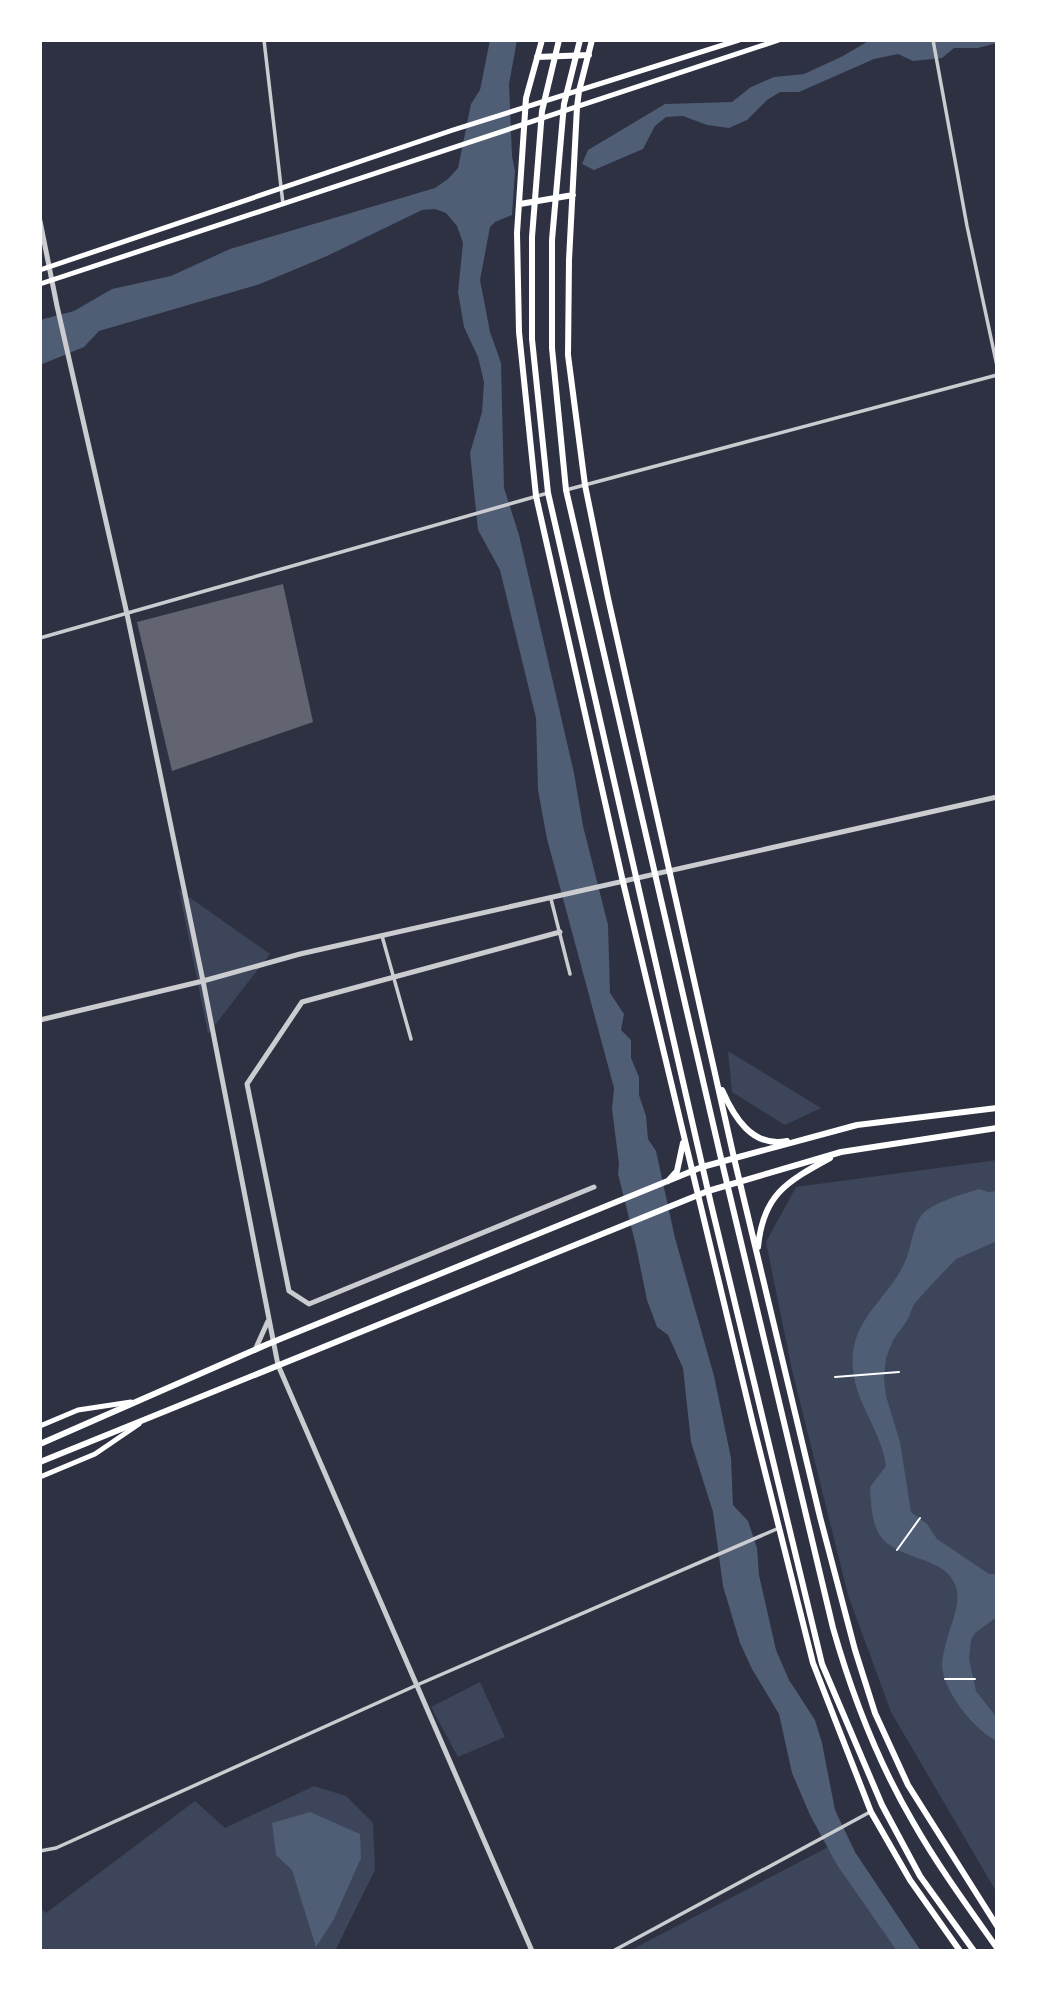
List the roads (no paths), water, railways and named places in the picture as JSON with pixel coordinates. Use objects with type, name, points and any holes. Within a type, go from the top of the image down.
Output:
[{"type":"main road","points":[[541,40],[522,109],[517,233],[519,332],[536,496],[697,1195],[813,1663],[871,1812],[910,1880],[960,1951]]},
{"type":"main road","points":[[559,40],[542,111],[531,237],[532,339],[548,493],[711,1204],[822,1664],[889,1817],[920,1876],[974,1951]]},
{"type":"main road","points":[[580,40],[564,104],[552,240],[552,348],[566,490],[723,1167],[846,1674],[877,1750],[912,1822],[997,1948]]},
{"type":"main road","points":[[592,40],[577,107],[568,355],[585,485],[734,1158],[820,1517],[855,1650],[875,1713],[908,1785],[997,1926]]},
{"type":"main road","points":[[40,270],[280,187],[739,40]]},
{"type":"main road","points":[[40,284],[779,40]]},
{"type":"main road","points":[[537,57],[589,55]]},
{"type":"main road","points":[[520,204],[573,195]]},
{"type":"main road","points":[[717,1080],[730,1109],[750,1134],[765,1140],[782,1142],[857,1125],[997,1108]]},
{"type":"main road","points":[[40,1444],[274,1342],[692,1171],[857,1125]]},
{"type":"main road","points":[[40,1462],[697,1195],[841,1152],[997,1128]]},
{"type":"main road","points":[[666,1182],[677,1171],[684,1136]]},
{"type":"main road","points":[[757,1253],[762,1216],[778,1194],[798,1176],[841,1152]]},
{"type":"main road","points":[[40,1426],[78,1410],[141,1401]]},
{"type":"main road","points":[[40,1477],[96,1454],[148,1418]]},
{"type":"street","points":[[264,40],[284,204]]},
{"type":"street","points":[[933,40],[967,226],[997,366]]},
{"type":"street","points":[[40,221],[127,614],[203,981],[278,1365],[532,1951]]},
{"type":"street","points":[[566,490],[997,375]]},
{"type":"street","points":[[40,638],[548,493]]},
{"type":"street","points":[[40,1020],[203,981],[300,954],[997,797]]},
{"type":"street","points":[[554,898],[570,974]]},
{"type":"street","points":[[560,932],[302,1002],[247,1084],[289,1291],[309,1304],[594,1187]]},
{"type":"street","points":[[382,936],[411,1039]]},
{"type":"street","points":[[256,1350],[269,1318]]},
{"type":"street","points":[[40,1851],[56,1848],[417,1685],[702,1559],[779,1528]]},
{"type":"street","points":[[613,1951],[871,1812]]}]
